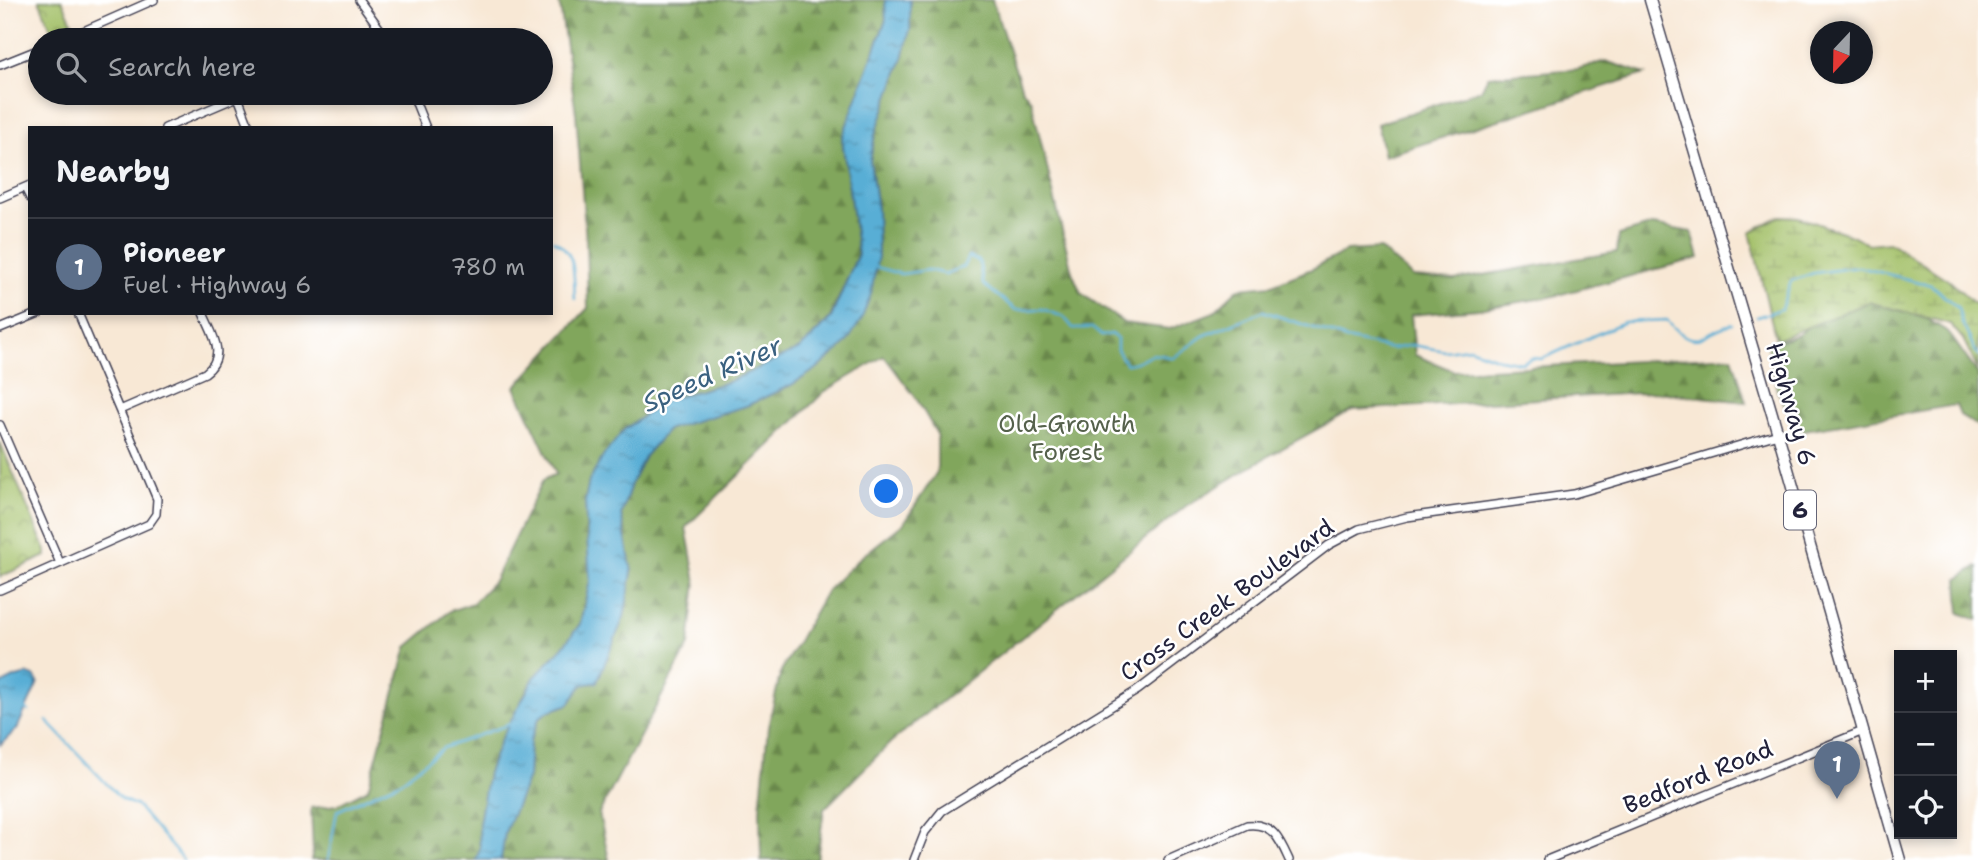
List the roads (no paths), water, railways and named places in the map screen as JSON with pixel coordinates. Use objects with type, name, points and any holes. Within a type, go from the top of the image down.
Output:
[{"type":"main road","name":"Highway 6","points":[[1650,0],[1900,860]]},
{"type":"street","points":[[90,28],[154,0]]},
{"type":"street","points":[[359,0],[379,28]]},
{"type":"street","points":[[0,65],[28,54]]},
{"type":"street","points":[[170,126],[219,105]]},
{"type":"street","points":[[241,105],[249,126]]},
{"type":"street","points":[[417,105],[425,126]]},
{"type":"street","points":[[0,198],[28,187]]},
{"type":"street","points":[[0,329],[34,315]]},
{"type":"street","points":[[0,590],[149,524],[156,514],[157,499],[79,315]]},
{"type":"street","points":[[120,410],[204,374],[212,367],[218,356],[218,348],[204,315]]},
{"type":"street","points":[[0,425],[60,563]]},
{"type":"street","name":"Cross Creek Boulevard","points":[[914,860],[925,832],[942,811],[1138,691],[1329,545],[1359,529],[1407,517],[1574,495],[1778,434]]},
{"type":"street","name":"Bedford Road","points":[[1547,860],[1565,856],[1863,731]]},
{"type":"street","points":[[1168,860],[1247,825],[1255,824],[1275,833],[1289,860]]},
{"type":"water","points":[[885,0],[910,0],[910,29],[903,58],[875,134],[870,161],[877,209],[878,256],[871,294],[861,320],[845,345],[815,370],[791,385],[746,406],[668,429],[645,456],[631,484],[621,515],[632,572],[624,617],[597,682],[582,685],[569,704],[539,718],[530,741],[528,777],[505,832],[501,860],[476,860],[480,849],[479,824],[488,773],[501,739],[534,678],[580,624],[590,581],[585,502],[589,481],[604,455],[624,430],[666,400],[728,382],[800,349],[831,318],[858,254],[842,138],[886,20]]},
{"type":"water","points":[[28,674],[34,676],[38,682],[17,729],[0,745],[0,685]]},
{"type":"waterway","points":[[553,240],[567,251],[573,265],[575,299]]},
{"type":"waterway","points":[[876,267],[901,274],[928,270],[945,274],[963,267],[968,257],[979,261],[983,284],[1016,310],[1042,309],[1064,317],[1073,328],[1092,328],[1102,336],[1111,334],[1117,339],[1117,350],[1126,364],[1156,354],[1173,358],[1203,336],[1263,311],[1346,339],[1392,349],[1412,345],[1445,351],[1469,348],[1499,359],[1521,363],[1532,358],[1541,359],[1624,322],[1667,320],[1677,331],[1693,339],[1732,324]]},
{"type":"waterway","points":[[1757,317],[1781,309],[1791,281],[1814,273],[1859,267],[1931,285],[1958,308],[1978,356]]},
{"type":"waterway","points":[[47,721],[121,799],[137,806],[183,860]]},
{"type":"waterway","points":[[328,860],[337,811],[400,782],[443,748],[513,723]]},
{"type":"place","name":"Pioneer","points":[[1837,799]]},
{"type":"water label","name":"Speed River","points":[[712,374]]},
{"type":"park label","name":"Old-Growth Forest","points":[[1067,438]]}]
